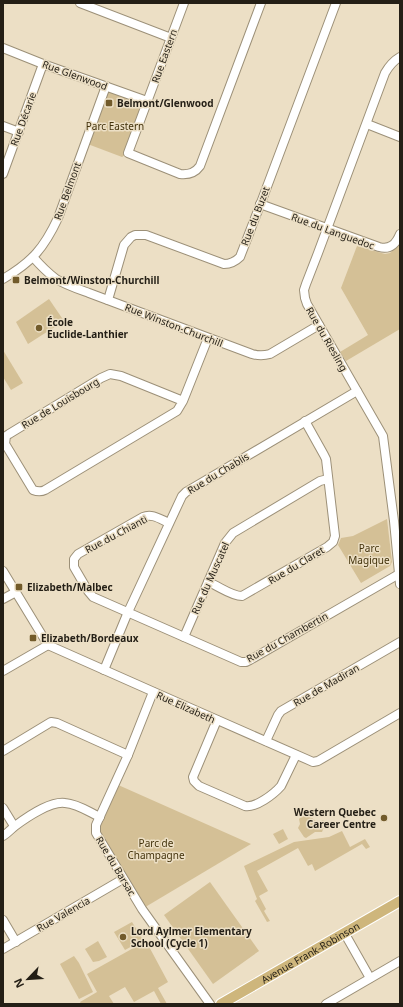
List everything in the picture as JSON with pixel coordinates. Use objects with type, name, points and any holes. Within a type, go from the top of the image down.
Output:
[{"type":"main road","name":"Avenue Frank-Robinson","points":[[221,1004],[400,901]]},
{"type":"street","points":[[80,3],[171,38]]},
{"type":"street","name":"Rue Eastern","points":[[184,3],[128,154],[180,174],[190,174],[196,171],[200,166],[262,3]]},
{"type":"street","name":"Rue du Buzet","points":[[108,300],[124,245],[130,237],[135,235],[146,235],[219,263],[229,264],[240,257],[336,3]]},
{"type":"street","name":"Rue Glenwood","points":[[3,48],[43,64],[148,101]]},
{"type":"street","name":"Rue du Riesling","points":[[400,57],[389,66],[304,290],[307,304],[383,436],[397,520],[400,584]]},
{"type":"street","name":"Rue Décarie","points":[[3,174],[43,64]]},
{"type":"street","name":"Rue Belmont","points":[[3,279],[18,270],[33,257],[47,239],[58,218],[106,86]]},
{"type":"street","points":[[367,124],[400,137]]},
{"type":"street","points":[[3,126],[19,132]]},
{"type":"street","name":"Rue du Languedoc","points":[[260,204],[383,248],[392,246],[400,234]]},
{"type":"street","name":"Rue Winston-Churchill","points":[[33,257],[57,280],[88,293],[259,356],[270,354],[319,325]]},
{"type":"street","name":"Rue de Louisbourg","points":[[183,401],[121,376],[110,374],[6,436],[6,444],[33,490],[36,492],[42,492],[177,411],[183,401],[208,338]]},
{"type":"street","name":"Rue du Chablis","points":[[104,670],[128,612],[182,496],[186,492],[356,390]]},
{"type":"street","name":"Rue du Claret","points":[[208,582],[233,594],[242,596],[331,544],[335,539],[324,455],[305,421]]},
{"type":"street","name":"Rue du Muscatel","points":[[184,637],[228,538],[233,533],[320,481],[328,478]]},
{"type":"street","name":"Rue du Chianti","points":[[128,612],[93,597],[74,566],[74,559],[78,554],[147,516],[156,517],[169,523]]},
{"type":"street","points":[[3,571],[48,645],[3,671]]},
{"type":"street","name":"Rue du Chambertin","points":[[128,612],[237,661],[246,662],[399,574]]},
{"type":"street","points":[[3,599],[16,592]]},
{"type":"street","name":"Rue de Madiran","points":[[266,741],[281,711],[400,642]]},
{"type":"street","name":"Rue Elizabeth","points":[[48,645],[313,762],[318,761],[400,714]]},
{"type":"street","name":"Rue du Barsac","points":[[153,692],[116,784],[96,825],[96,833],[142,909],[210,1004]]},
{"type":"street","points":[[218,720],[193,777],[199,786],[245,806],[253,805],[268,798],[281,786],[296,755]]},
{"type":"street","points":[[3,751],[51,722],[57,723],[128,755]]},
{"type":"street","points":[[3,836],[14,826],[45,807],[59,802],[78,806],[100,817]]},
{"type":"street","points":[[3,808],[14,826]]},
{"type":"street","name":"Rue Valencia","points":[[3,949],[123,879]]},
{"type":"street","points":[[3,920],[16,942]]},
{"type":"street","points":[[345,934],[370,978]]},
{"type":"street","points":[[326,1004],[400,961]]},
{"type":"green space","name":"Parc Eastern","points":[[106,86],[147,101],[128,153],[122,157],[85,143]]},
{"type":"green space","points":[[400,243],[400,329],[346,361],[340,352],[368,335],[341,288],[357,246],[385,254],[390,253]]},
{"type":"green space","points":[[49,299],[64,321],[28,344],[16,322]]},
{"type":"green space","points":[[3,350],[23,383],[11,390],[3,377]]},
{"type":"green space","name":"Parc Magique","points":[[387,519],[392,562],[390,566],[361,583],[338,545],[341,538],[353,536]]},
{"type":"green space","name":"Parc de Champagne","points":[[116,784],[251,844],[142,909],[95,829]]},
{"type":"green space","points":[[302,816],[307,816],[317,823],[323,820],[326,822],[322,832],[315,832],[306,838],[304,837],[298,828],[300,824],[299,819]]},
{"type":"green space","points":[[283,829],[288,839],[279,844],[273,834]]},
{"type":"green space","points":[[342,831],[350,847],[365,839],[370,847],[366,849],[362,844],[315,871],[312,864],[308,866],[298,848],[257,871],[268,891],[259,896],[266,909],[264,911],[270,921],[267,922],[255,901],[257,899],[244,866],[294,842],[329,837]]},
{"type":"green space","points":[[210,882],[259,951],[213,984],[164,915]]},
{"type":"green space","points":[[132,922],[143,940],[125,950],[114,932]]},
{"type":"green space","points":[[98,941],[107,957],[93,962],[85,949]]},
{"type":"green space","points":[[146,941],[168,982],[158,988],[167,1004],[161,1004],[154,991],[134,1002],[125,987],[109,996],[114,1004],[81,1004],[80,1002],[97,992],[87,974]]},
{"type":"green space","points":[[74,956],[93,992],[79,999],[60,964]]},
{"type":"place","name":"Belmont/Glenwood","points":[[109,103]]},
{"type":"place","name":"Belmont/Winston-Churchill","points":[[16,280]]},
{"type":"place","name":"École Euclide-Lanthier","points":[[39,328]]},
{"type":"place","name":"Elizabeth/Malbec","points":[[19,587]]},
{"type":"place","name":"Elizabeth/Bordeaux","points":[[33,638]]},
{"type":"place","name":"Western Quebec Career Centre","points":[[384,818]]},
{"type":"place","name":"Lord Aylmer Elementary School (Cycle 1)","points":[[123,937]]}]
